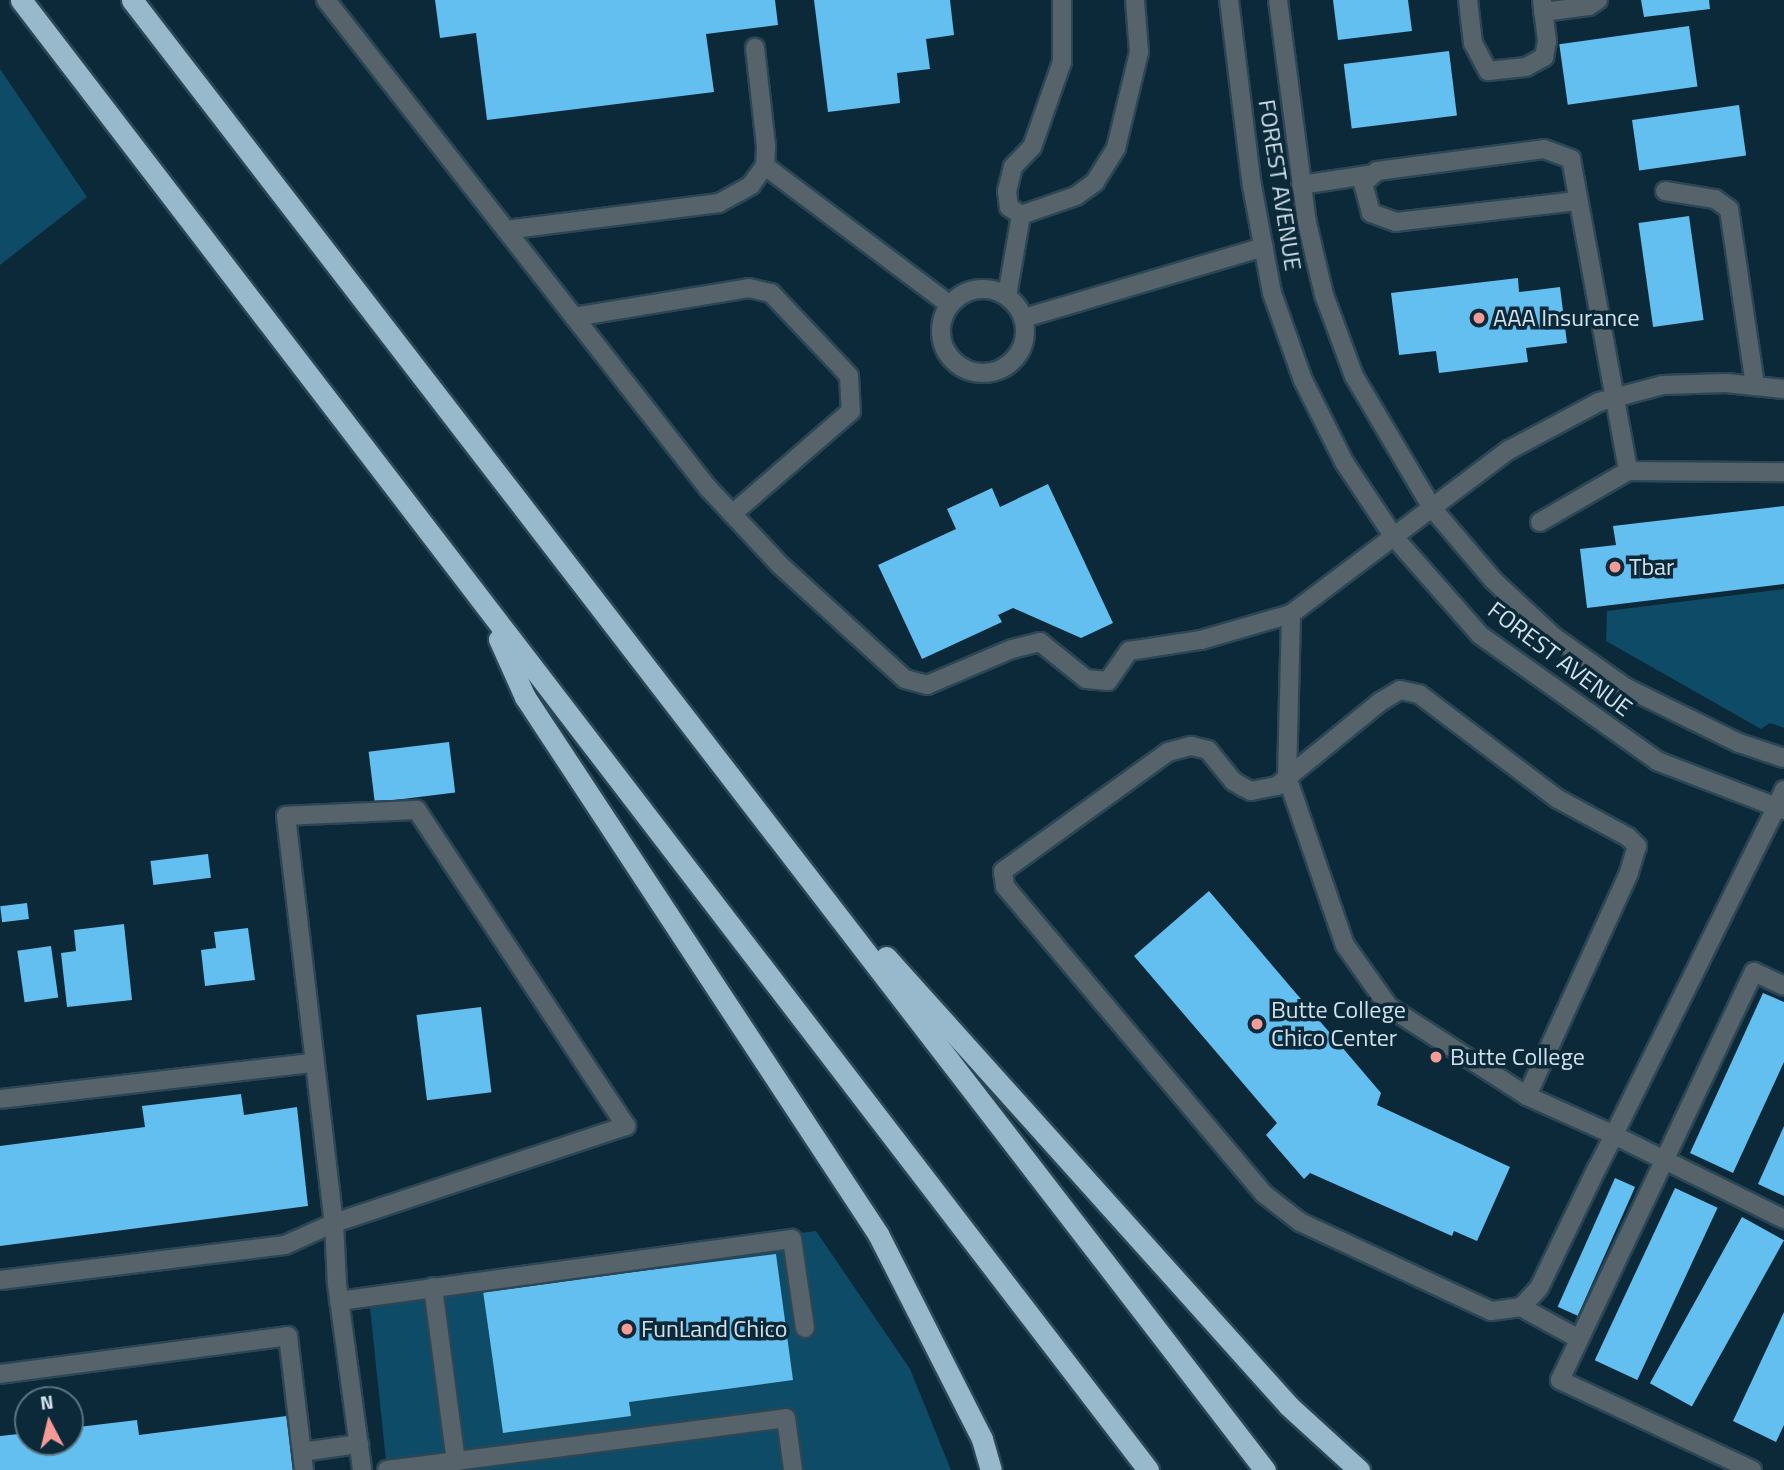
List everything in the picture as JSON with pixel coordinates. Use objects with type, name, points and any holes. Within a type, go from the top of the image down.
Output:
[{"type":"highway","points":[[21,0],[1148,1470]]},
{"type":"highway","points":[[132,0],[1265,1470]]},
{"type":"highway","points":[[484,605],[525,696],[878,1234],[982,1438],[992,1470]]},
{"type":"highway","points":[[807,873],[984,1060],[1289,1406],[1359,1470]]},
{"type":"street","points":[[326,0],[732,514],[780,565],[905,679],[926,685],[1040,642],[1086,679],[1108,681],[1129,651],[1200,640],[1291,614],[1509,450],[1614,398],[1663,385],[1784,388]]},
{"type":"street","points":[[1021,215],[1009,207],[1007,191],[1013,167],[1032,147],[1062,62],[1062,0]]},
{"type":"street","points":[[1021,215],[1076,196],[1095,182],[1116,148],[1139,52],[1135,0]]},
{"type":"street","name":"FOREST AVENUE","points":[[1229,0],[1272,293],[1303,380],[1344,462],[1394,537],[1480,635],[1646,753],[1780,809]]},
{"type":"street","name":"FOREST AVENUE","points":[[1278,0],[1301,184],[1324,295],[1354,376],[1432,508],[1493,580],[1563,643],[1625,687],[1739,743],[1784,758]]},
{"type":"street","points":[[1468,0],[1473,43],[1488,71],[1526,67],[1544,57],[1543,6],[1589,6],[1598,0]]},
{"type":"street","points":[[506,230],[719,202],[751,185],[765,166],[755,48]]},
{"type":"street","points":[[1301,184],[1544,149],[1571,159],[1628,471]]},
{"type":"street","points":[[765,166],[950,305]]},
{"type":"street","points":[[1368,174],[1363,184],[1366,206],[1371,214],[1396,222],[1577,201]]},
{"type":"street","points":[[1665,191],[1715,199],[1729,209],[1755,386]]},
{"type":"street","points":[[1007,296],[1021,215]]},
{"type":"street","points":[[1024,318],[1264,247]]},
{"type":"street","points":[[574,317],[749,288],[771,293],[849,376],[851,411],[732,514]]},
{"type":"street","points":[[981,289],[1007,296],[1024,318],[1025,332],[1016,358],[1005,368],[978,373],[964,369],[945,350],[941,323],[950,305],[967,292],[981,289]]},
{"type":"street","points":[[1540,522],[1628,471],[1784,471]]},
{"type":"street","points":[[1291,614],[1287,777],[1345,945],[1389,1007],[1527,1096],[1665,1159],[1784,1219]]},
{"type":"street","points":[[1527,1096],[1629,873],[1637,846],[1550,793],[1419,694],[1400,690],[1277,786],[1251,791],[1233,781],[1208,750],[1191,746],[1168,752],[1003,871],[1005,886],[1265,1194],[1300,1222],[1451,1296],[1491,1311],[1521,1307],[1579,1339]]},
{"type":"street","points":[[1521,1307],[1538,1288],[1780,809],[1784,790]]},
{"type":"street","points":[[0,1280],[285,1245],[334,1223],[626,1126],[417,810],[286,816],[313,1063],[334,1223],[338,1292],[362,1470]]},
{"type":"street","points":[[1752,1470],[1560,1380],[1754,972],[1784,986]]},
{"type":"street","points":[[0,1099],[313,1063]]},
{"type":"street","points":[[338,1292],[433,1287],[792,1239],[805,1328]]},
{"type":"street","points":[[433,1287],[456,1461]]},
{"type":"street","points":[[0,1374],[288,1336],[303,1461],[359,1444]]},
{"type":"street","points":[[387,1470],[786,1419],[793,1470]]},
{"type":"shaded area","points":[[0,69],[87,197],[0,265]]},
{"type":"shaded area","points":[[1784,589],[1784,728],[1770,723],[1761,729],[1606,641],[1607,611]]},
{"type":"shaded area","name":"FunLand Chico","points":[[816,1231],[910,1369],[951,1470],[387,1470],[368,1289]]},
{"type":"building","points":[[435,0],[775,0],[778,25],[706,34],[714,92],[487,120],[476,33],[440,38]]},
{"type":"building","points":[[814,0],[950,0],[954,35],[926,39],[930,69],[897,73],[900,103],[828,112]]},
{"type":"building","points":[[1333,0],[1408,0],[1412,31],[1338,40]]},
{"type":"building","points":[[1641,0],[1709,0],[1710,9],[1644,17]]},
{"type":"building","points":[[1689,26],[1697,86],[1568,105],[1559,44]]},
{"type":"building","points":[[1449,51],[1457,116],[1352,128],[1344,64]]},
{"type":"building","points":[[1739,105],[1746,156],[1639,171],[1632,120]]},
{"type":"building","points":[[1689,216],[1704,320],[1653,327],[1638,223]]},
{"type":"building","name":"AAA Insurance","points":[[1518,278],[1519,292],[1560,287],[1567,343],[1526,348],[1528,362],[1439,373],[1436,351],[1399,355],[1391,293]]},
{"type":"building","points":[[1048,484],[1113,623],[1081,638],[1013,608],[998,615],[1002,622],[922,659],[878,565],[956,529],[947,509],[992,488],[1000,507]]},
{"type":"building","points":[[1784,506],[1784,584],[1587,608],[1580,549],[1616,545],[1613,526]]},
{"type":"building","points":[[449,742],[455,793],[375,802],[369,752]]},
{"type":"building","points":[[208,854],[211,878],[153,885],[150,861]]},
{"type":"building","name":"Butte College Chico Center","points":[[1209,891],[1381,1093],[1377,1105],[1510,1167],[1477,1241],[1454,1231],[1452,1236],[1310,1173],[1304,1179],[1266,1135],[1277,1123],[1134,956]]},
{"type":"building","points":[[27,903],[29,919],[2,922],[0,906]]},
{"type":"building","points":[[124,924],[132,1000],[67,1007],[61,953],[76,951],[74,930]]},
{"type":"building","points":[[248,928],[255,980],[205,986],[201,950],[216,948],[214,932]]},
{"type":"building","points":[[51,946],[58,997],[25,1002],[17,951]]},
{"type":"building","points":[[1763,993],[1784,1002],[1784,1062],[1733,1173],[1690,1153]]},
{"type":"building","points":[[481,1007],[491,1092],[427,1100],[416,1015]]},
{"type":"building","points":[[241,1094],[244,1115],[297,1107],[308,1206],[0,1246],[0,1146],[145,1127],[142,1106]]},
{"type":"building","points":[[1784,1126],[1784,1196],[1758,1184]]},
{"type":"building","points":[[1615,1178],[1635,1187],[1578,1316],[1558,1307]]},
{"type":"building","points":[[1675,1188],[1718,1208],[1637,1380],[1595,1360]]},
{"type":"building","points":[[1742,1217],[1784,1240],[1692,1406],[1650,1383]]},
{"type":"building","points":[[776,1254],[793,1380],[629,1402],[631,1416],[503,1433],[483,1291]]},
{"type":"building","points":[[1784,1312],[1784,1425],[1776,1442],[1733,1421]]},
{"type":"building","points":[[294,1415],[301,1470],[0,1470],[0,1436],[14,1434],[14,1456],[84,1456],[84,1426],[137,1420],[139,1435]]},
{"type":"place","name":"AAA Insurance","points":[[1479,318]]},
{"type":"place","name":"Tbar","points":[[1615,567]]},
{"type":"place","name":"Butte College Chico Center","points":[[1257,1024]]},
{"type":"place","name":"Butte College","points":[[1436,1057]]},
{"type":"place","name":"FunLand Chico","points":[[627,1329]]}]
